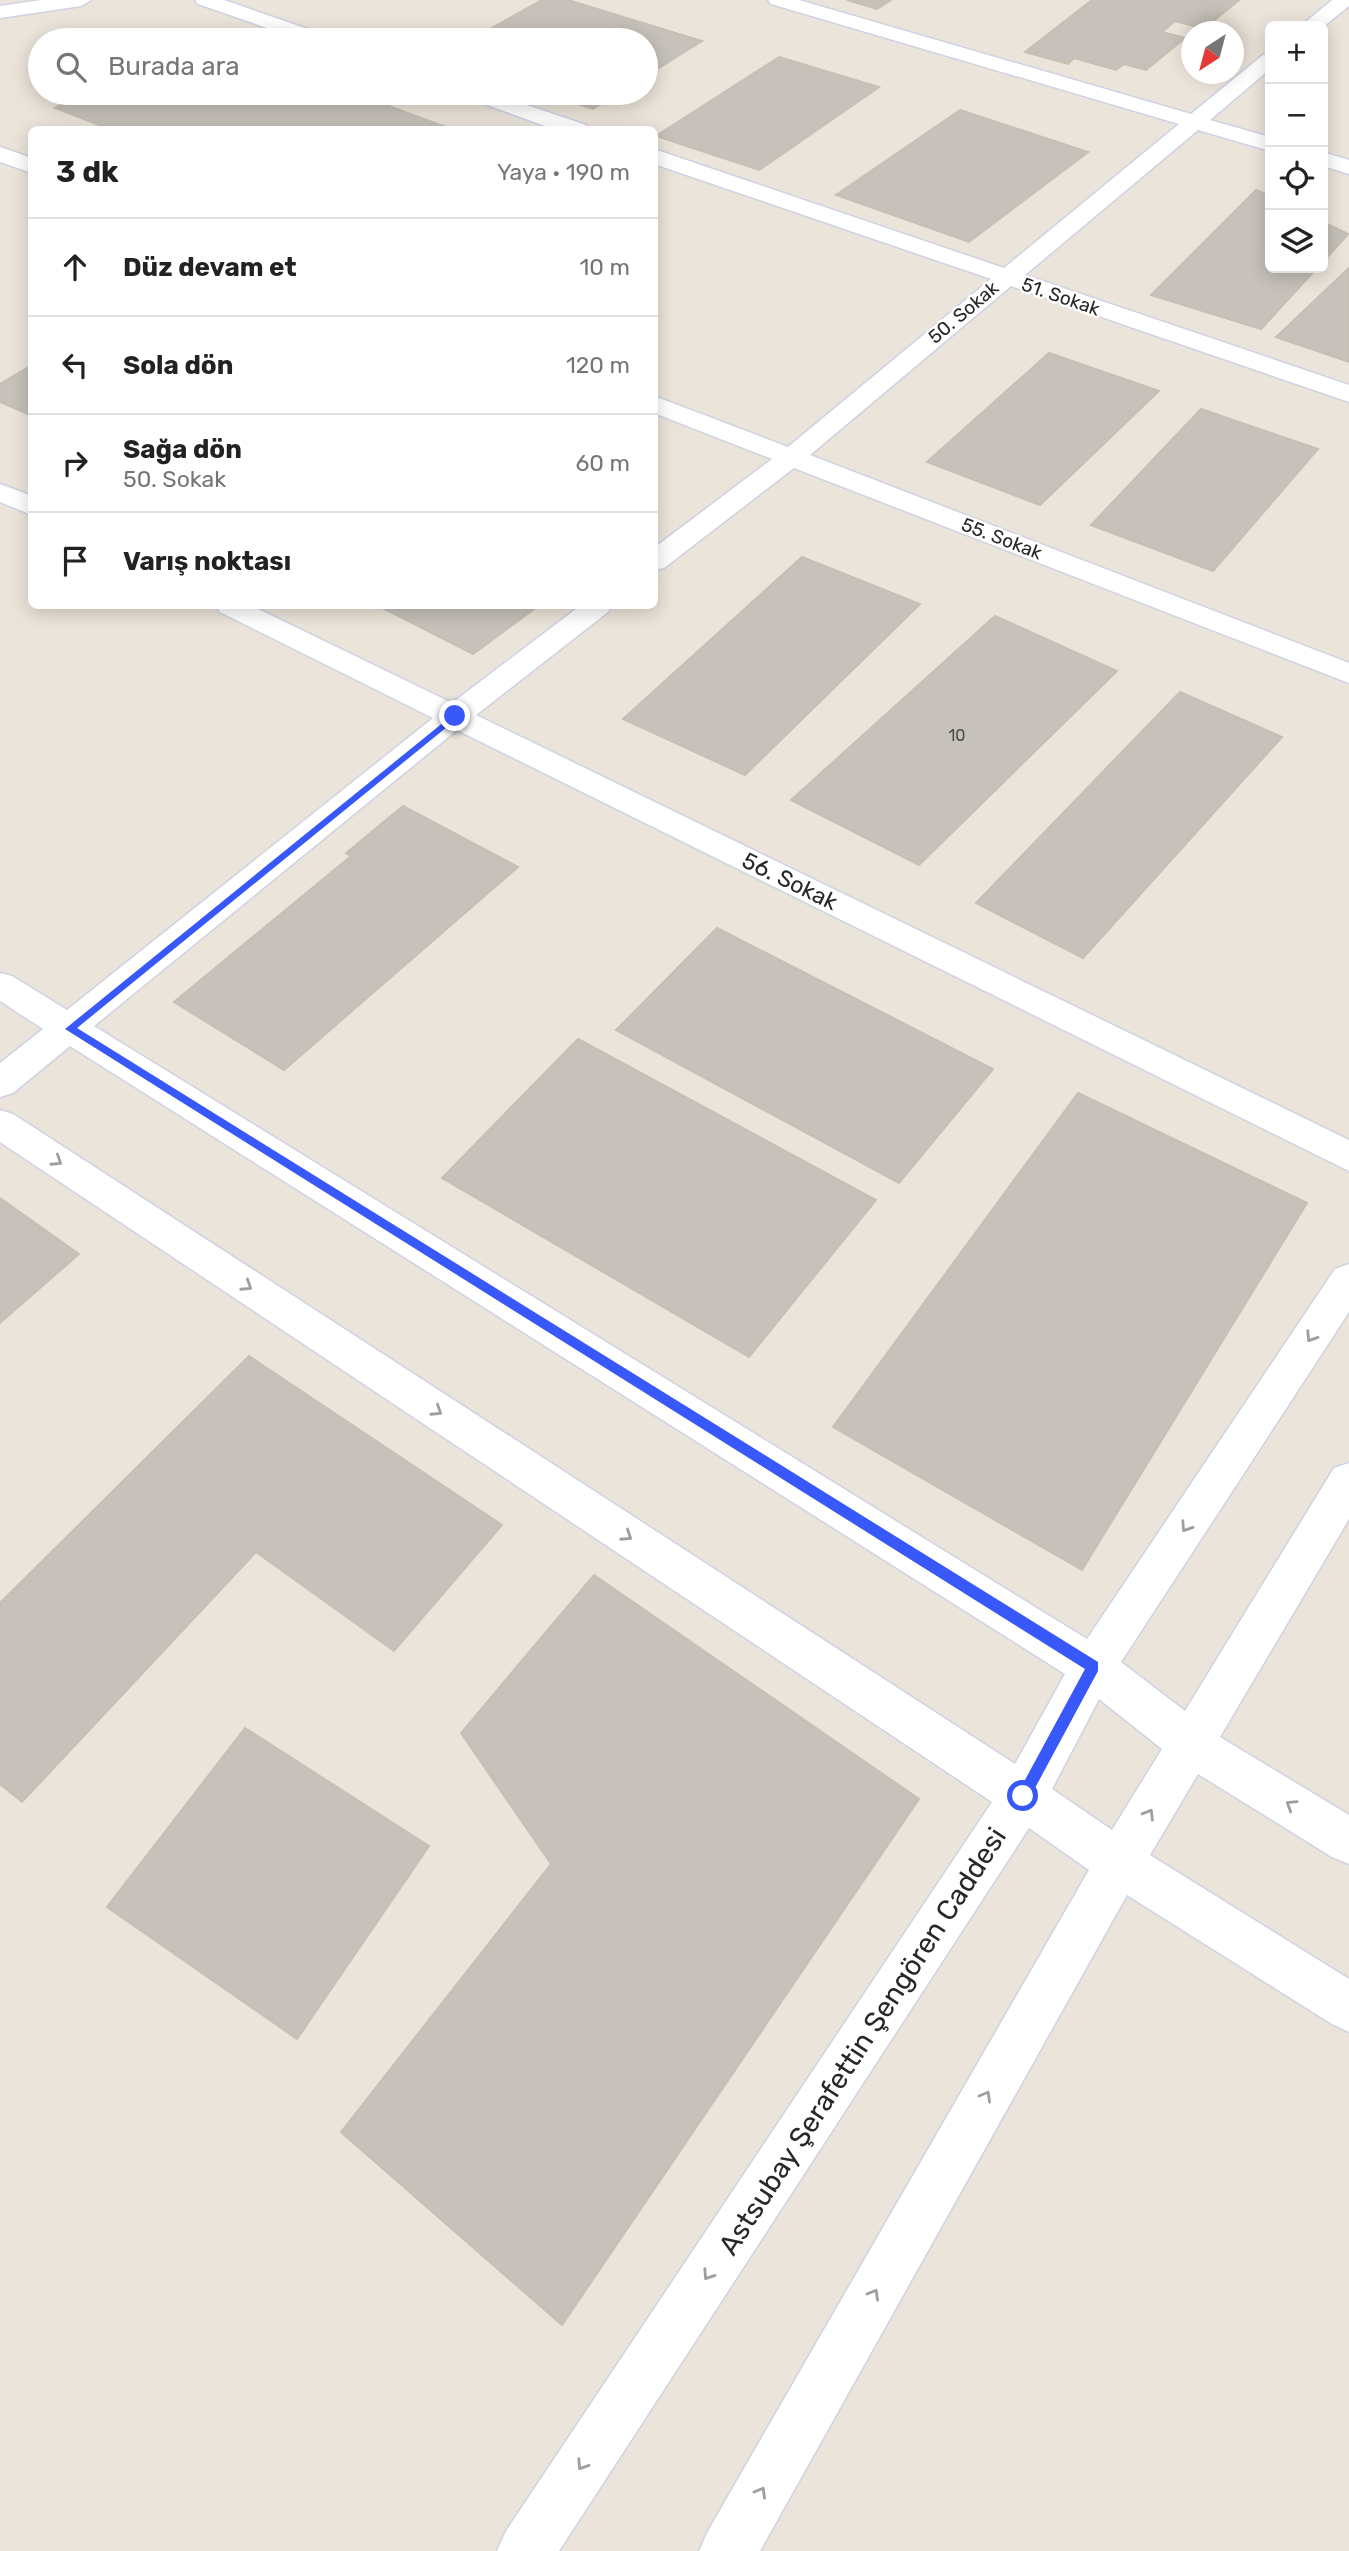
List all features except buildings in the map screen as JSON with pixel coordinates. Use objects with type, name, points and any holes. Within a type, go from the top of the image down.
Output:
[{"type":"street","points":[[0,12],[81,0]]},
{"type":"street","points":[[205,0],[286,28]]},
{"type":"street","points":[[778,0],[1265,143]]},
{"type":"street","points":[[1317,21],[1343,0]]},
{"type":"street","name":"50. Sokak","points":[[658,559],[792,457],[1004,277],[1265,63]]},
{"type":"street","points":[[506,105],[567,126]]},
{"type":"street","points":[[0,154],[28,164]]},
{"type":"street","name":"51. Sokak","points":[[658,157],[1349,394]]},
{"type":"street","points":[[1328,161],[1349,167]]},
{"type":"street","name":"55. Sokak","points":[[658,406],[1349,674]]},
{"type":"street","points":[[0,492],[28,505]]},
{"type":"street","name":"56. Sokak","points":[[236,609],[1349,1157]]},
{"type":"street","points":[[0,1083],[455,716],[594,609]]},
{"type":"street","points":[[0,985],[1093,1667],[1191,1744],[1349,1841]]},
{"type":"street","points":[[0,1124],[1023,1796],[1119,1863],[1349,2007]]},
{"type":"street","name":"Astsubay Şerafettin Şengören Caddesi","points":[[526,2551],[1023,1796],[1093,1667],[1349,1280]]},
{"type":"street","points":[[728,2551],[1119,1863],[1349,1481]]},
{"type":"route","points":[[455,716],[70,1029],[1093,1667],[1023,1796]]}]
